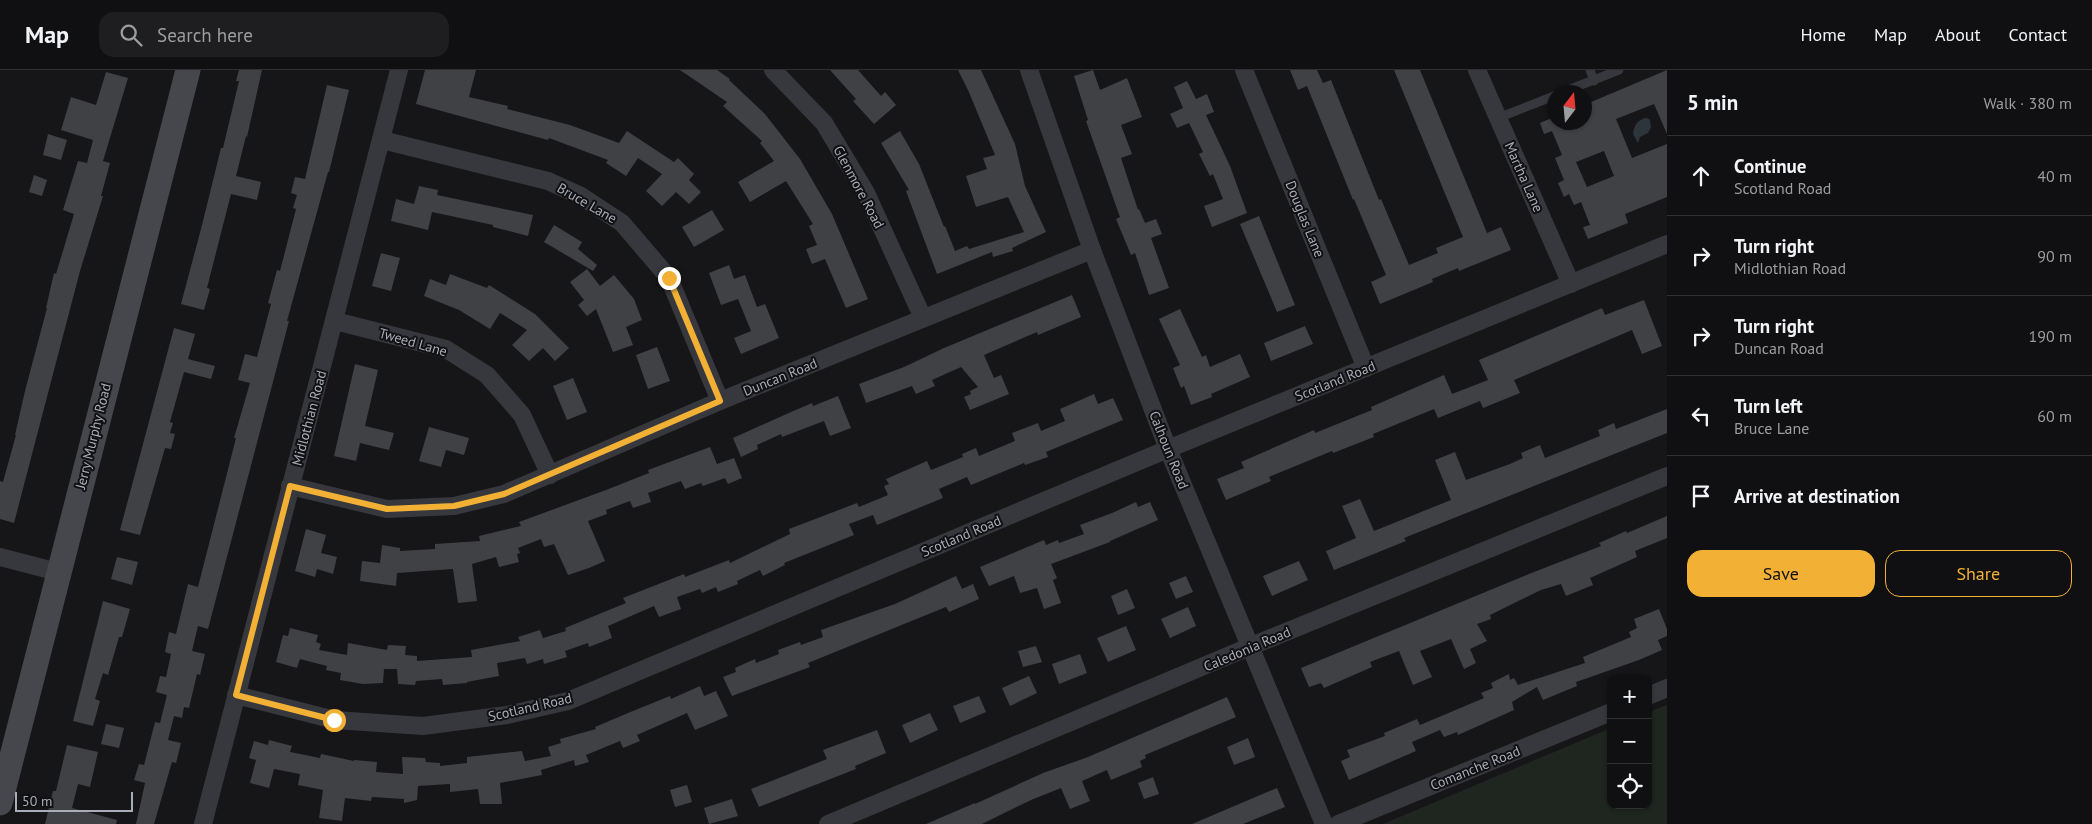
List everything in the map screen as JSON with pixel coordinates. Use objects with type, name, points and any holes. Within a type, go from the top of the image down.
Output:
[{"type":"street","name":"Jerry Murphy Road","points":[[0,803],[188,70]]},
{"type":"street","name":"Midlothian Road","points":[[203,824],[399,70]]},
{"type":"street","name":"Glenmore Road","points":[[773,70],[824,123],[861,185],[923,318]]},
{"type":"street","name":"Calhoun Road","points":[[1029,70],[1092,250],[1168,449],[1249,648],[1324,824]]},
{"type":"street","name":"Douglas Lane","points":[[1244,70],[1366,368]]},
{"type":"street","name":"Martha Lane","points":[[1477,70],[1571,284]]},
{"type":"street","name":"Bruce Lane","points":[[382,140],[548,181],[581,196],[622,222],[669,278],[720,401]]},
{"type":"street","name":"Scotland Road","points":[[236,695],[334,720],[423,726],[507,715],[568,701],[1168,449],[1667,244]]},
{"type":"street","name":"Duncan Road","points":[[290,486],[387,509],[454,506],[504,494],[720,401],[1092,250]]},
{"type":"street","name":"Tweed Lane","points":[[335,321],[446,349],[487,375],[522,415],[550,475]]},
{"type":"street","name":"Caledonia Road","points":[[828,824],[1667,476]]},
{"type":"street","points":[[0,556],[58,572]]},
{"type":"street","points":[[1652,694],[1667,688]]},
{"type":"street","name":"Comanche Road","points":[[1338,824],[1607,714]]},
{"type":"lane","points":[[1590,70],[1594,81]]},
{"type":"lane","points":[[1583,85],[1619,70]]},
{"type":"lane","points":[[1498,118],[1547,99]]},
{"type":"shaded area","points":[[1647,118],[1650,120],[1651,127],[1648,133],[1640,137],[1638,143],[1633,134],[1634,128],[1639,121]]},
{"type":"shaded area","points":[[1667,705],[1667,824],[1383,824],[1607,730],[1607,809],[1652,809],[1652,711]]},
{"type":"building","points":[[239,70],[262,70],[236,176],[261,182],[257,200],[231,194],[207,288],[210,289],[204,310],[181,304],[221,148],[223,148],[239,81],[236,81]]},
{"type":"building","points":[[425,70],[476,70],[469,97],[508,106],[507,109],[570,125],[619,143],[627,131],[674,162],[678,158],[694,174],[689,180],[701,192],[689,204],[676,192],[662,206],[646,191],[662,174],[638,158],[626,176],[606,163],[608,160],[549,138],[548,140],[416,104]]},
{"type":"building","points":[[680,70],[717,70],[730,79],[765,114],[800,159],[832,214],[868,299],[846,308],[825,259],[812,264],[806,249],[817,245],[809,226],[813,224],[786,181],[750,202],[738,182],[774,161],[760,143],[762,141],[723,106],[727,102]]},
{"type":"building","points":[[830,70],[858,70],[881,96],[885,92],[896,105],[874,124],[853,101],[856,99]]},
{"type":"building","points":[[958,70],[981,70],[1015,144],[1025,186],[1046,232],[1012,248],[1013,251],[993,257],[992,252],[937,274],[906,191],[909,190],[881,143],[900,131],[919,164],[955,251],[967,246],[969,249],[1024,232],[1008,197],[976,207],[966,176],[987,169],[983,158],[995,155]]},
{"type":"building","points":[[1093,70],[1100,90],[1127,78],[1142,117],[1121,125],[1132,154],[1121,158],[1138,210],[1145,223],[1156,219],[1162,234],[1151,238],[1169,288],[1149,295],[1135,253],[1131,255],[1116,219],[1120,217],[1086,121],[1088,120],[1074,76]]},
{"type":"building","points":[[1290,70],[1317,70],[1323,83],[1331,80],[1379,200],[1381,199],[1409,265],[1438,253],[1436,248],[1463,237],[1394,70],[1420,70],[1487,233],[1501,227],[1511,250],[1459,271],[1458,268],[1432,279],[1433,282],[1380,304],[1371,282],[1386,275],[1353,200],[1307,86],[1298,90]]},
{"type":"building","points":[[1667,70],[1667,134],[1654,104],[1616,119],[1632,158],[1667,144],[1667,197],[1625,214],[1628,223],[1588,239],[1583,227],[1590,225],[1581,202],[1574,205],[1569,194],[1564,197],[1558,183],[1564,180],[1555,158],[1562,155],[1552,131],[1544,134],[1540,123],[1547,120],[1547,130],[1592,130],[1592,102]],"holes":[[[1604,151],[1614,176],[1587,187],[1576,162]]]},
{"type":"building","points":[[106,72],[128,78],[103,161],[110,163],[101,196],[103,196],[80,271],[14,523],[0,519],[0,481],[3,482],[16,435],[54,273],[56,274],[74,214],[63,210],[78,161],[87,163],[93,140],[61,130],[71,97],[96,105]]},
{"type":"building","points":[[1187,81],[1196,99],[1207,94],[1214,112],[1206,115],[1230,166],[1247,213],[1212,227],[1204,206],[1223,199],[1213,174],[1210,176],[1199,154],[1203,152],[1189,123],[1177,128],[1170,114],[1183,108],[1174,87]]},
{"type":"building","points":[[327,85],[349,90],[329,172],[287,321],[289,321],[208,629],[198,626],[192,651],[205,654],[200,675],[197,674],[189,708],[184,707],[182,718],[174,716],[168,740],[181,743],[176,763],[172,762],[154,824],[136,824],[145,783],[134,780],[139,764],[144,765],[155,722],[160,723],[167,695],[156,692],[160,676],[166,677],[171,654],[165,652],[169,632],[176,634],[188,584],[198,587],[236,438],[234,438],[250,383],[238,380],[245,354],[257,357],[271,304],[268,303],[277,270],[280,271],[296,209],[293,208],[297,195],[291,193],[295,177],[305,179]]},
{"type":"building","points":[[48,134],[67,140],[61,160],[43,155]]},
{"type":"building","points":[[34,175],[47,180],[42,196],[29,192]]},
{"type":"building","points":[[419,186],[438,190],[437,195],[533,215],[528,236],[493,227],[493,225],[432,212],[428,230],[391,221],[396,199],[414,204]]},
{"type":"building","points":[[712,210],[724,230],[694,247],[682,227]]},
{"type":"building","points":[[1259,216],[1295,305],[1277,312],[1240,224]]},
{"type":"building","points":[[554,225],[582,242],[578,249],[597,265],[593,271],[544,242]]},
{"type":"building","points":[[381,253],[400,258],[391,291],[372,286]]},
{"type":"building","points":[[729,265],[734,279],[745,275],[757,307],[765,304],[779,338],[741,354],[734,338],[751,331],[738,299],[721,305],[709,273]]},
{"type":"building","points":[[587,269],[600,286],[614,275],[634,299],[642,320],[626,327],[633,345],[613,352],[596,309],[587,316],[578,305],[584,300],[570,282]]},
{"type":"building","points":[[450,274],[487,288],[489,285],[535,314],[569,348],[555,361],[543,348],[529,361],[512,345],[527,330],[500,313],[490,329],[459,310],[424,296],[430,279],[446,285]]},
{"type":"building","points":[[1072,295],[1081,317],[1038,335],[1037,332],[984,355],[994,378],[1001,375],[1009,394],[970,410],[964,397],[971,394],[970,391],[978,387],[961,367],[932,380],[935,386],[916,394],[912,386],[866,403],[859,384],[904,367],[944,348]]},
{"type":"building","points":[[1644,300],[1662,346],[1642,354],[1632,330],[1514,380],[1520,393],[1483,408],[1480,401],[1438,418],[1434,409],[1373,434],[1374,437],[1333,453],[1332,451],[1269,477],[1271,481],[1226,500],[1217,479],[1244,468],[1241,462],[1314,430],[1315,433],[1372,410],[1371,407],[1444,375],[1452,394],[1488,380],[1479,360],[1602,308],[1605,315]]},
{"type":"building","points":[[1180,309],[1202,357],[1206,355],[1210,367],[1240,354],[1250,377],[1211,394],[1212,397],[1191,405],[1184,386],[1181,388],[1173,368],[1180,365],[1159,319]]},
{"type":"building","points":[[1305,326],[1313,344],[1271,361],[1264,343]]},
{"type":"building","points":[[174,328],[195,334],[188,359],[215,366],[211,379],[184,372],[170,422],[173,423],[170,433],[175,434],[171,449],[165,448],[140,535],[120,530]]},
{"type":"building","points":[[657,347],[670,381],[648,389],[636,355]]},
{"type":"building","points":[[355,364],[378,370],[365,426],[394,433],[389,450],[360,443],[356,461],[334,456]]},
{"type":"building","points":[[573,378],[587,412],[567,420],[553,386]]},
{"type":"building","points":[[1094,394],[1098,404],[1113,398],[1123,420],[1046,452],[1048,457],[1025,465],[1024,463],[971,485],[967,477],[939,489],[943,498],[877,525],[873,515],[849,524],[854,535],[784,563],[785,565],[763,576],[760,570],[737,581],[738,584],[718,592],[716,587],[702,593],[700,589],[677,597],[681,609],[659,617],[654,606],[608,626],[612,638],[589,647],[588,643],[565,651],[567,657],[544,664],[543,659],[527,664],[525,658],[497,663],[499,676],[467,683],[443,685],[442,679],[416,681],[415,685],[398,684],[397,669],[384,669],[383,683],[363,684],[340,680],[341,673],[326,670],[327,666],[300,659],[297,668],[276,662],[283,635],[288,636],[290,628],[318,635],[316,642],[321,644],[319,650],[347,655],[348,643],[387,650],[388,645],[406,646],[405,655],[417,656],[417,661],[472,657],[471,650],[520,641],[518,637],[540,630],[543,638],[566,631],[565,628],[626,603],[623,598],[684,574],[685,577],[729,560],[730,563],[790,534],[789,529],[857,503],[859,507],[888,495],[884,486],[889,484],[886,479],[927,461],[931,470],[963,457],[962,454],[976,448],[979,456],[1015,441],[1012,433],[1038,423],[1041,431],[1065,421],[1060,409]]},
{"type":"building","points":[[838,396],[851,428],[830,436],[824,421],[782,437],[781,434],[757,445],[758,449],[741,457],[733,438],[812,403],[813,406]]},
{"type":"building","points":[[1667,409],[1667,433],[1404,538],[1406,541],[1334,570],[1326,551],[1356,538],[1342,506],[1360,499],[1374,531],[1451,500],[1435,460],[1455,452],[1466,480],[1523,458],[1521,453],[1540,445],[1545,458],[1600,436],[1598,430],[1614,423],[1616,429]]},
{"type":"building","points":[[429,427],[469,438],[464,455],[446,450],[441,467],[419,461]]},
{"type":"building","points":[[710,447],[717,464],[734,458],[742,478],[728,484],[725,478],[703,486],[701,483],[685,489],[681,481],[648,493],[651,502],[633,508],[630,501],[606,510],[607,514],[588,521],[605,561],[589,568],[568,575],[554,544],[544,547],[541,539],[518,548],[520,553],[517,554],[519,562],[499,567],[496,557],[472,564],[477,601],[458,603],[453,569],[397,573],[396,586],[360,581],[362,561],[380,563],[382,545],[400,548],[400,551],[435,549],[435,544],[480,541],[479,536],[521,526],[519,522],[606,490],[649,473],[648,470]]},
{"type":"building","points":[[1136,502],[1138,507],[1150,502],[1158,520],[1110,542],[1051,564],[1057,578],[1053,580],[1061,603],[1044,609],[1037,588],[1020,593],[1014,576],[989,586],[980,567],[1044,540],[1046,545],[1058,540],[1059,543],[1084,534],[1080,525]]},
{"type":"building","points":[[1667,516],[1667,538],[1635,551],[1637,557],[1590,578],[1593,585],[1566,596],[1561,584],[1541,590],[1490,615],[1491,619],[1477,624],[1487,641],[1470,649],[1476,663],[1464,669],[1451,639],[1420,651],[1432,677],[1413,685],[1399,651],[1370,662],[1372,667],[1324,688],[1321,683],[1309,687],[1301,668],[1601,546],[1599,543]]},
{"type":"building","points":[[306,529],[326,535],[321,553],[337,557],[333,574],[317,569],[315,577],[295,571]]},
{"type":"building","points":[[117,557],[138,562],[132,585],[111,579]]},
{"type":"building","points":[[1299,561],[1308,580],[1272,596],[1263,576]]},
{"type":"building","points":[[956,576],[962,589],[973,584],[979,599],[949,612],[946,607],[808,663],[810,667],[732,696],[723,677],[736,672],[735,668],[755,659],[756,663],[779,654],[778,650],[800,642],[801,645],[823,637],[821,630],[895,604]]},
{"type":"building","points":[[1186,576],[1193,592],[1176,599],[1169,583]]},
{"type":"building","points":[[1127,589],[1135,608],[1118,615],[1111,596]]},
{"type":"building","points":[[103,601],[130,609],[122,637],[119,637],[108,675],[103,673],[95,699],[100,701],[93,726],[73,721]]},
{"type":"building","points":[[1188,607],[1196,626],[1170,638],[1161,619]]},
{"type":"building","points":[[1659,609],[1667,629],[1667,636],[1658,640],[1662,650],[1576,682],[1577,686],[1543,700],[1537,687],[1512,702],[1514,710],[1458,735],[1457,732],[1444,737],[1440,730],[1412,742],[1416,751],[1349,780],[1341,761],[1350,757],[1347,750],[1385,736],[1384,733],[1417,719],[1420,725],[1484,698],[1481,693],[1493,688],[1491,683],[1509,674],[1510,680],[1514,678],[1518,685],[1585,663],[1583,657],[1631,637],[1629,632],[1637,628],[1634,619]]},
{"type":"building","points":[[1126,626],[1136,650],[1108,662],[1097,638]]},
{"type":"building","points":[[1036,646],[1042,662],[1023,667],[1018,651]]},
{"type":"building","points":[[1080,654],[1087,673],[1059,684],[1052,664]]},
{"type":"building","points":[[1029,676],[1037,693],[1010,706],[1002,688]]},
{"type":"building","points":[[700,686],[704,696],[716,691],[728,716],[695,730],[687,713],[637,735],[640,741],[623,748],[620,741],[586,755],[589,762],[575,766],[574,760],[541,770],[542,775],[500,783],[502,804],[480,804],[478,789],[450,792],[450,784],[418,786],[417,800],[404,803],[404,799],[372,797],[371,801],[345,798],[342,821],[319,818],[323,790],[298,785],[300,774],[274,769],[269,788],[250,783],[256,760],[249,758],[254,741],[268,745],[269,740],[292,746],[290,752],[320,758],[321,754],[354,761],[377,762],[376,772],[403,774],[402,757],[425,758],[426,762],[440,763],[440,766],[467,763],[467,757],[522,751],[525,761],[551,756],[548,747],[561,743],[560,739],[596,729],[595,727],[628,713],[670,696],[671,699]]},
{"type":"building","points":[[979,696],[986,712],[960,723],[953,706]]},
{"type":"building","points":[[1227,697],[1236,717],[1145,755],[1146,758],[1140,761],[1142,767],[1111,780],[1107,770],[1082,781],[1090,801],[1070,809],[1061,788],[1031,800],[982,824],[926,824],[1043,773],[1088,757]]},
{"type":"building","points":[[930,713],[938,730],[910,743],[902,725]]},
{"type":"building","points":[[106,724],[124,728],[119,748],[101,744]]},
{"type":"building","points":[[877,730],[886,753],[855,766],[856,769],[759,807],[751,789],[827,759],[823,750]]},
{"type":"building","points":[[1248,738],[1255,757],[1234,765],[1227,747]]},
{"type":"building","points":[[67,745],[98,752],[90,787],[78,784],[72,808],[117,820],[116,824],[45,824],[53,791],[56,791]]},
{"type":"building","points":[[1153,777],[1159,794],[1144,799],[1138,783]]},
{"type":"building","points":[[687,785],[692,802],[675,807],[670,790]]},
{"type":"building","points":[[1277,788],[1285,807],[1243,824],[1192,824]]},
{"type":"building","points":[[732,799],[738,816],[709,824],[704,808]]},
{"type":"route","points":[[334,720],[236,695],[290,486],[387,509],[454,506],[504,494],[720,401],[669,278]]}]
